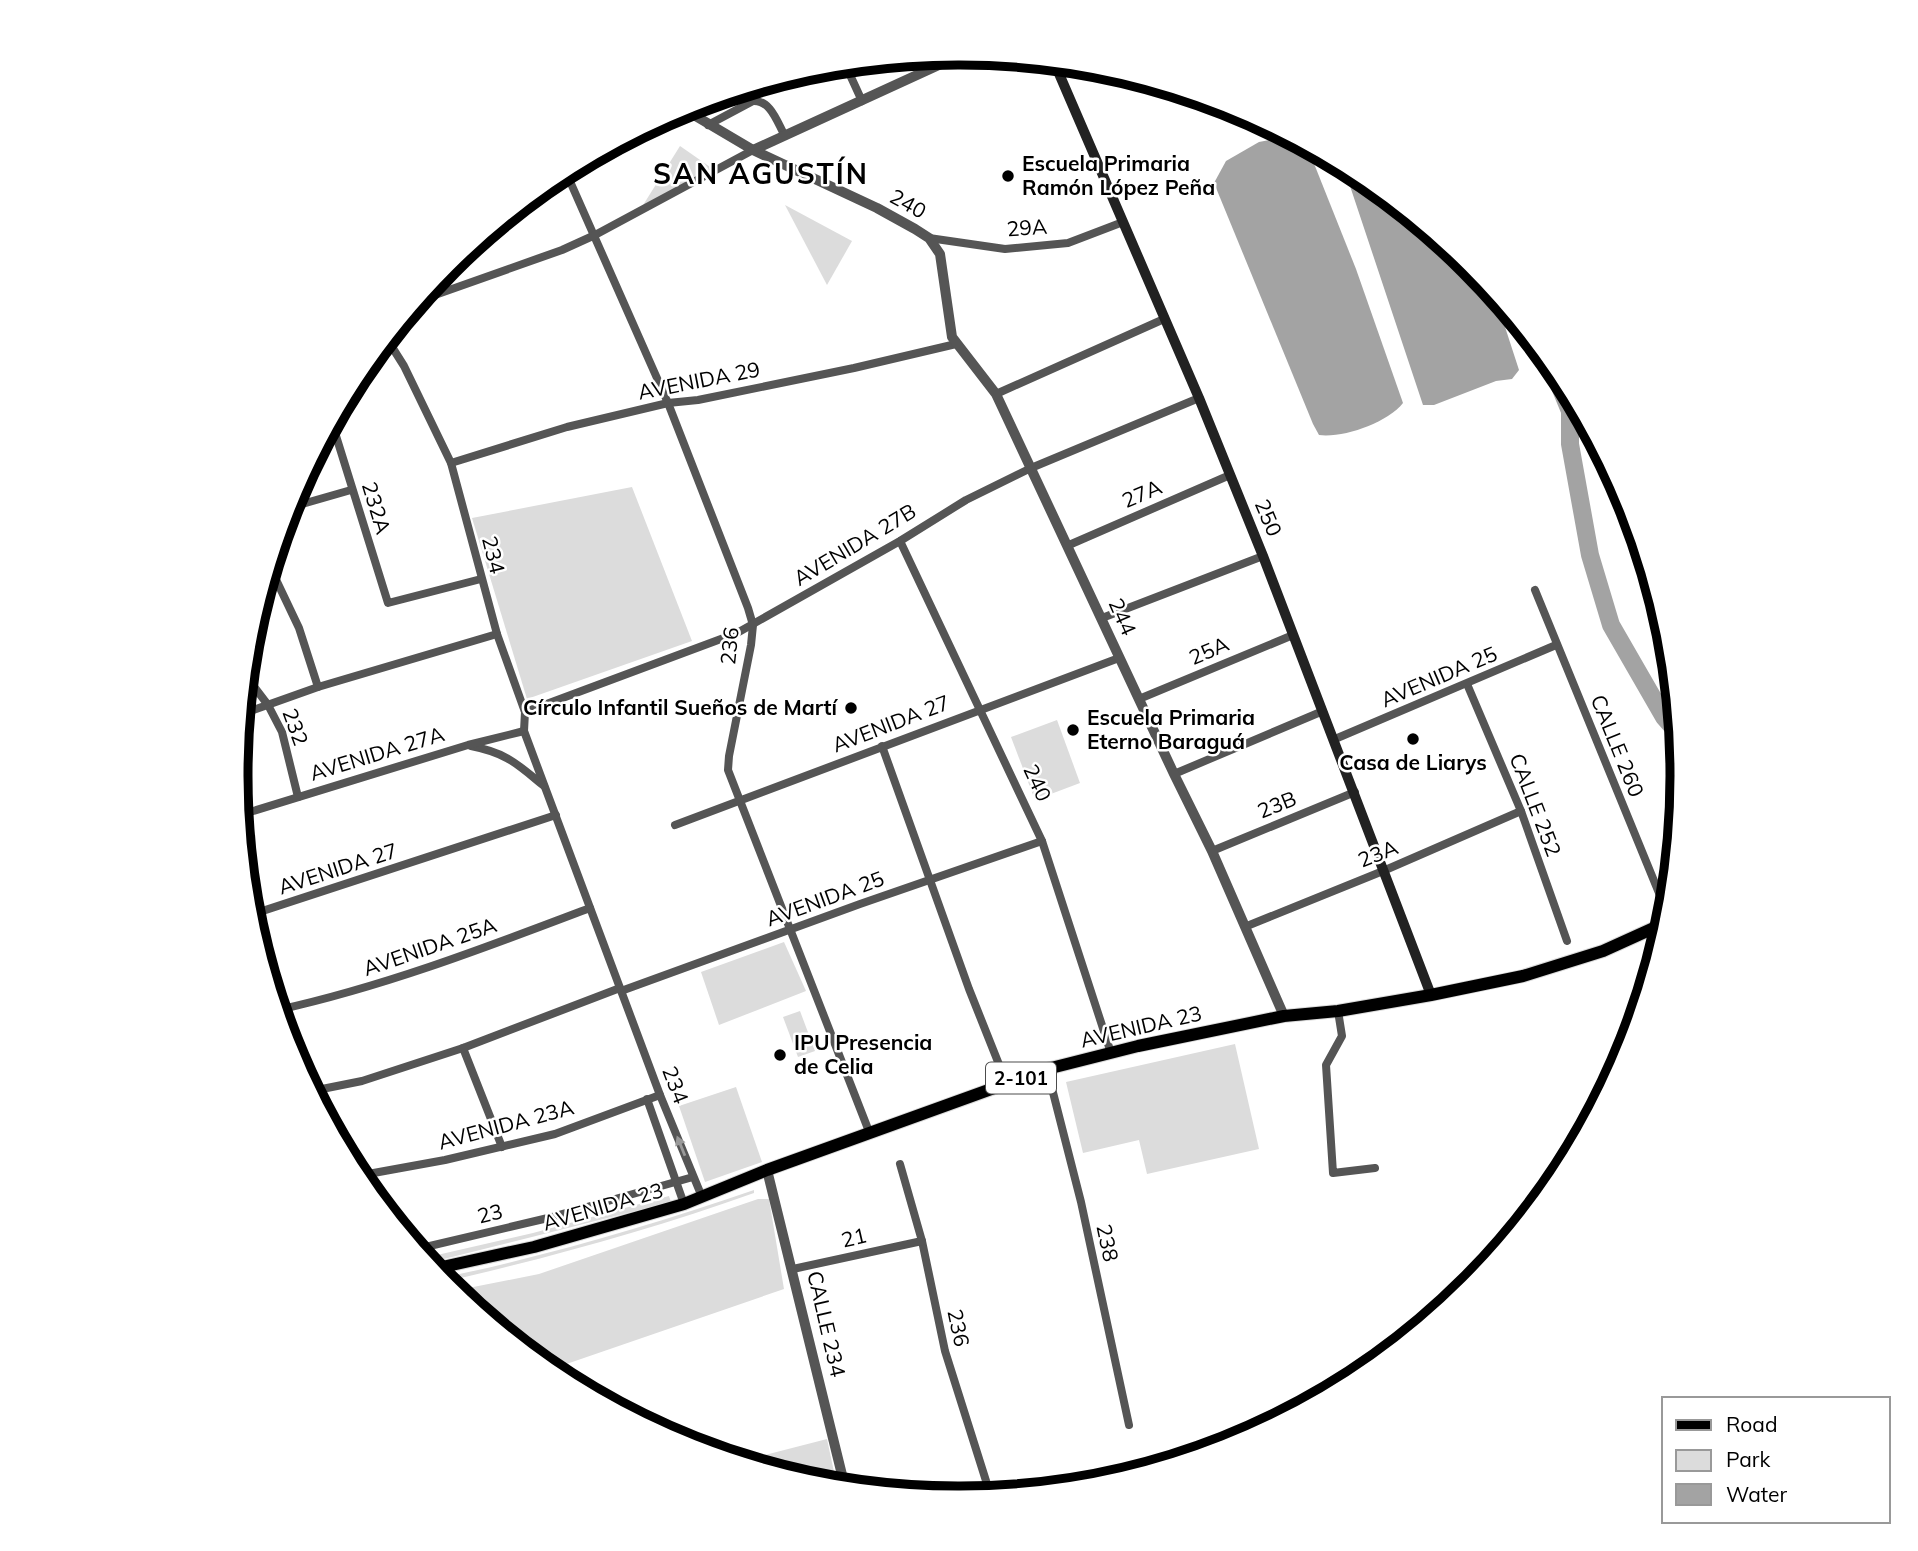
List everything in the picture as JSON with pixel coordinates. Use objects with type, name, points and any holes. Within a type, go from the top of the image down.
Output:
[{"type":"main road","name":"250","points":[[1058,72],[1199,398],[1263,556],[1431,995]]},
{"type":"main road","name":"AVENIDA 23","points":[[445,1266],[534,1247],[684,1204],[767,1170],[1047,1069],[1284,1016],[1338,1011],[1523,976],[1573,962],[1653,928]]},
{"type":"street","points":[[436,294],[562,250],[595,235],[753,150],[938,65]]},
{"type":"street","points":[[849,74],[862,101]]},
{"type":"street","points":[[708,125],[753,101],[761,100],[768,105],[785,136]]},
{"type":"street","name":"240","points":[[694,116],[753,150],[877,208],[929,238]]},
{"type":"street","name":"236","points":[[570,181],[668,403],[743,595],[752,625],[751,645],[728,770],[870,1134]]},
{"type":"street","name":"29A","points":[[929,238],[1004,249],[1068,243],[1123,222]]},
{"type":"street","name":"244","points":[[929,238],[940,254],[951,331],[956,344],[996,394],[1247,926],[1284,1016]]},
{"type":"street","points":[[996,394],[1164,318]]},
{"type":"street","name":"AVENIDA 29","points":[[452,463],[566,427],[668,403],[698,400],[956,344]]},
{"type":"street","name":"234","points":[[392,347],[452,463],[496,634],[525,712],[524,731],[660,1095],[702,1198]]},
{"type":"street","name":"AVENIDA 27B","points":[[525,712],[737,633],[900,541],[966,500],[1031,468],[1199,398]]},
{"type":"street","name":"232A","points":[[335,435],[388,603],[481,579]]},
{"type":"street","name":"27A","points":[[1069,545],[1230,475]]},
{"type":"street","points":[[302,504],[351,490]]},
{"type":"street","name":"240","points":[[900,541],[1042,841],[1111,1053]]},
{"type":"street","points":[[1102,618],[1263,556]]},
{"type":"street","name":"232","points":[[276,579],[299,628],[318,687]]},
{"type":"street","name":"CALLE 260","points":[[1535,590],[1659,894]]},
{"type":"street","points":[[252,711],[318,687],[496,634]]},
{"type":"street","name":"25A","points":[[1139,699],[1293,635]]},
{"type":"street","name":"AVENIDA 25","points":[[1335,739],[1556,645]]},
{"type":"street","name":"AVENIDA 27","points":[[675,825],[1119,658]]},
{"type":"street","name":"CALLE 252","points":[[1467,684],[1521,811],[1567,941]]},
{"type":"street","name":"232","points":[[254,686],[268,705],[282,732],[298,797]]},
{"type":"street","points":[[1174,774],[1323,711]]},
{"type":"street","name":"AVENIDA 27A","points":[[250,812],[468,745],[524,731]]},
{"type":"street","name":"234","points":[[468,745],[491,750],[515,761],[545,788]]},
{"type":"street","points":[[882,746],[929,881],[1006,1082]]},
{"type":"street","name":"23B","points":[[1212,851],[1355,792]]},
{"type":"street","name":"23A","points":[[1247,926],[1521,811]]},
{"type":"street","name":"AVENIDA 27","points":[[262,911],[556,815]]},
{"type":"street","name":"AVENIDA 25","points":[[322,1089],[362,1081],[463,1048],[621,989],[1042,841]]},
{"type":"street","name":"AVENIDA 25A","points":[[287,1008],[360,990],[444,963],[590,908]]},
{"type":"street","points":[[1338,1011],[1342,1036],[1326,1065],[1333,1173],[1375,1168]]},
{"type":"street","points":[[463,1048],[502,1147]]},
{"type":"street","name":"238","points":[[1047,1069],[1081,1202],[1129,1425]]},
{"type":"street","name":"AVENIDA 23A","points":[[370,1173],[555,1134],[660,1095]]},
{"type":"street","name":"234","points":[[647,1100],[684,1204]]},
{"type":"street","name":"236","points":[[900,1164],[922,1241],[945,1351],[986,1485]]},
{"type":"street","name":"CALLE 234","points":[[767,1170],[842,1476]]},
{"type":"street","name":"23","points":[[427,1247],[546,1218],[693,1177]]},
{"type":"street","name":"21","points":[[793,1269],[922,1241]]},
{"type":"green space","points":[[680,146],[713,169],[640,210]]},
{"type":"green space","points":[[785,205],[852,241],[827,285]]},
{"type":"green space","points":[[632,487],[692,641],[527,699],[472,518]]},
{"type":"green space","points":[[1057,720],[1080,783],[1035,800],[1011,737]]},
{"type":"green space","points":[[784,942],[806,991],[719,1025],[701,972]]},
{"type":"green space","points":[[800,1011],[815,1051],[798,1057],[783,1017]]},
{"type":"green space","points":[[1235,1044],[1259,1149],[1147,1174],[1139,1140],[1083,1153],[1066,1082]]},
{"type":"green space","points":[[736,1087],[762,1162],[705,1182],[679,1106]]},
{"type":"green space","points":[[754,1190],[754,1193],[678,1219],[600,1242],[457,1279],[453,1275],[599,1239]]},
{"type":"green space","points":[[669,1196],[671,1202],[440,1260],[435,1255],[533,1233]]},
{"type":"green space","points":[[758,1199],[769,1199],[784,1289],[563,1365],[526,1339],[467,1288],[539,1274]]},
{"type":"green space","points":[[827,1439],[835,1475],[820,1473],[757,1457]]},
{"type":"water","points":[[1275,139],[1312,159],[1356,269],[1403,403],[1387,417],[1364,428],[1340,434],[1319,435],[1214,183],[1226,161],[1259,142]]},
{"type":"water","points":[[1349,182],[1428,241],[1462,273],[1502,318],[1519,370],[1512,379],[1496,381],[1434,405],[1423,405]]},
{"type":"waterway","points":[[1570,412],[1570,444],[1590,555],[1611,625],[1667,721]]},
{"type":"place","name":"Escuela Primaria Ramón López Peña","points":[[1008,176]]},
{"type":"place","name":"Círculo Infantil Sueños de Martí","points":[[851,708]]},
{"type":"place","name":"Escuela Primaria Eterno Baraguá","points":[[1073,730]]},
{"type":"place","name":"Casa de Liarys","points":[[1413,739]]},
{"type":"place","name":"IPU Presencia de Celia","points":[[780,1055]]},
{"type":"district","name":"SAN AGUSTÍN","points":[[761,174]]}]
